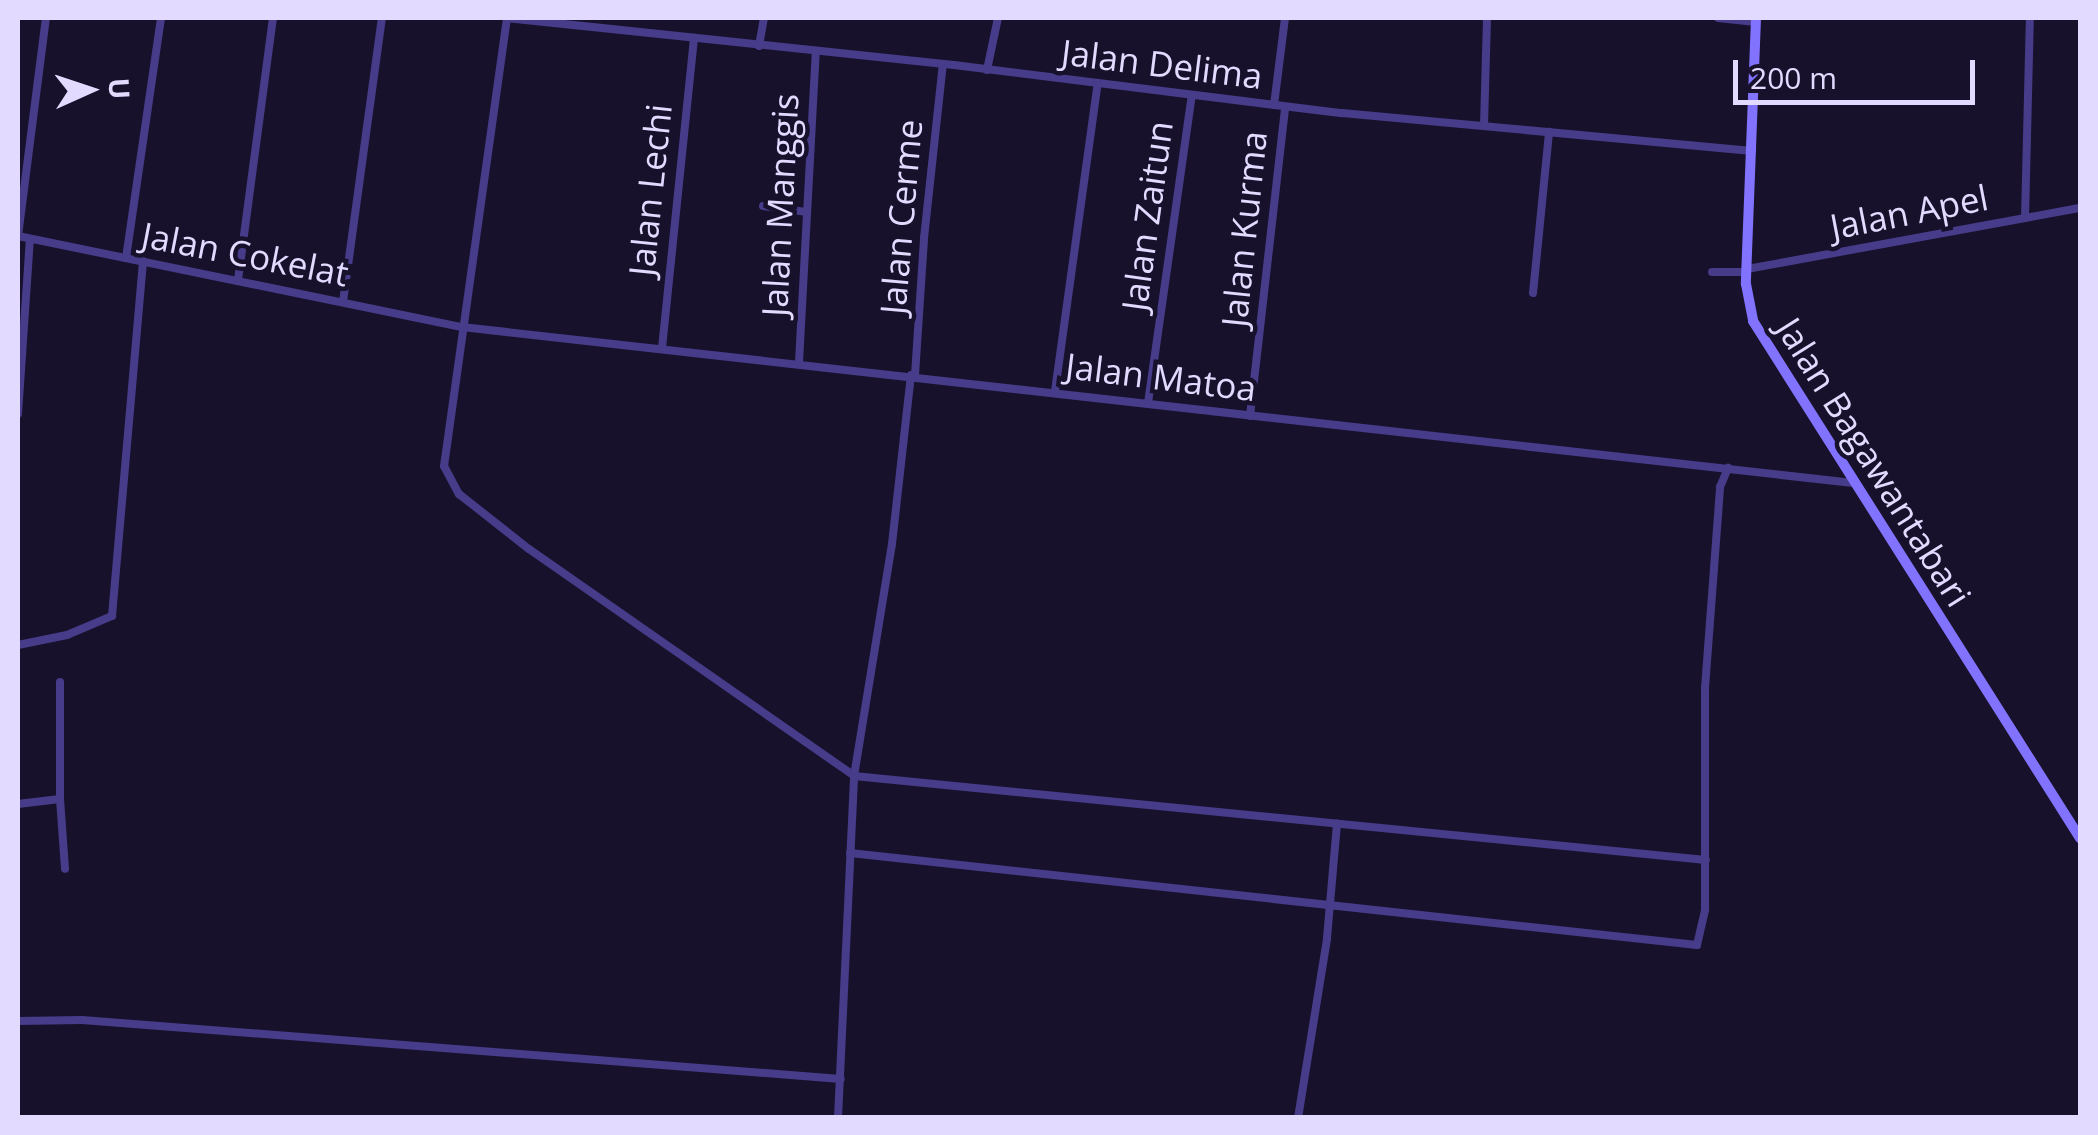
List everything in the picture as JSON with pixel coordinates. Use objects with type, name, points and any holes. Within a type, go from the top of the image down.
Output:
[{"type":"street","points":[[18,236],[46,18]]},
{"type":"street","points":[[126,258],[160,18]]},
{"type":"street","points":[[238,280],[273,18]]},
{"type":"street","points":[[343,302],[382,18]]},
{"type":"street","points":[[507,18],[444,466],[460,494],[529,549],[854,776],[1706,860]]},
{"type":"street","name":"Jalan Delima","points":[[507,18],[943,64],[1274,105],[1752,152]]},
{"type":"street","points":[[758,46],[764,18]]},
{"type":"street","points":[[987,70],[998,18]]},
{"type":"street","points":[[1274,105],[1285,18]]},
{"type":"street","points":[[1484,126],[1486,18]]},
{"type":"street","points":[[1718,18],[1756,20]]},
{"type":"street","points":[[2025,218],[2030,18]]},
{"type":"street","name":"Jalan Bagawantabari","points":[[1756,20],[1747,270],[1748,302],[1759,336],[2080,838]]},
{"type":"street","name":"Jalan Lechi","points":[[662,348],[694,38]]},
{"type":"street","name":"Jalan Manggis","points":[[799,362],[816,52]]},
{"type":"street","name":"Jalan Cerme","points":[[838,1118],[854,776],[892,544],[943,64]]},
{"type":"street","points":[[1055,391],[1098,83]]},
{"type":"street","name":"Jalan Zaitun","points":[[1148,403],[1192,95]]},
{"type":"street","name":"Jalan Kurma","points":[[1250,416],[1285,106]]},
{"type":"street","points":[[1533,294],[1550,132]]},
{"type":"street","points":[[763,206],[806,212]]},
{"type":"street","name":"Jalan Apel","points":[[1712,272],[1747,270],[2080,208]]},
{"type":"street","name":"Jalan Cokelat","points":[[18,236],[462,326]]},
{"type":"street","points":[[18,414],[30,239]]},
{"type":"street","points":[[18,645],[67,635],[112,616],[143,261]]},
{"type":"street","name":"Jalan Matoa","points":[[462,326],[1853,483]]},
{"type":"street","points":[[850,854],[1697,945],[1702,939],[1705,910],[1705,688],[1720,487],[1728,468]]},
{"type":"street","points":[[60,682],[64,868]]},
{"type":"street","points":[[18,804],[60,799]]},
{"type":"street","points":[[1298,1118],[1331,905],[1338,823]]},
{"type":"street","points":[[18,1021],[82,1020],[841,1079]]}]
